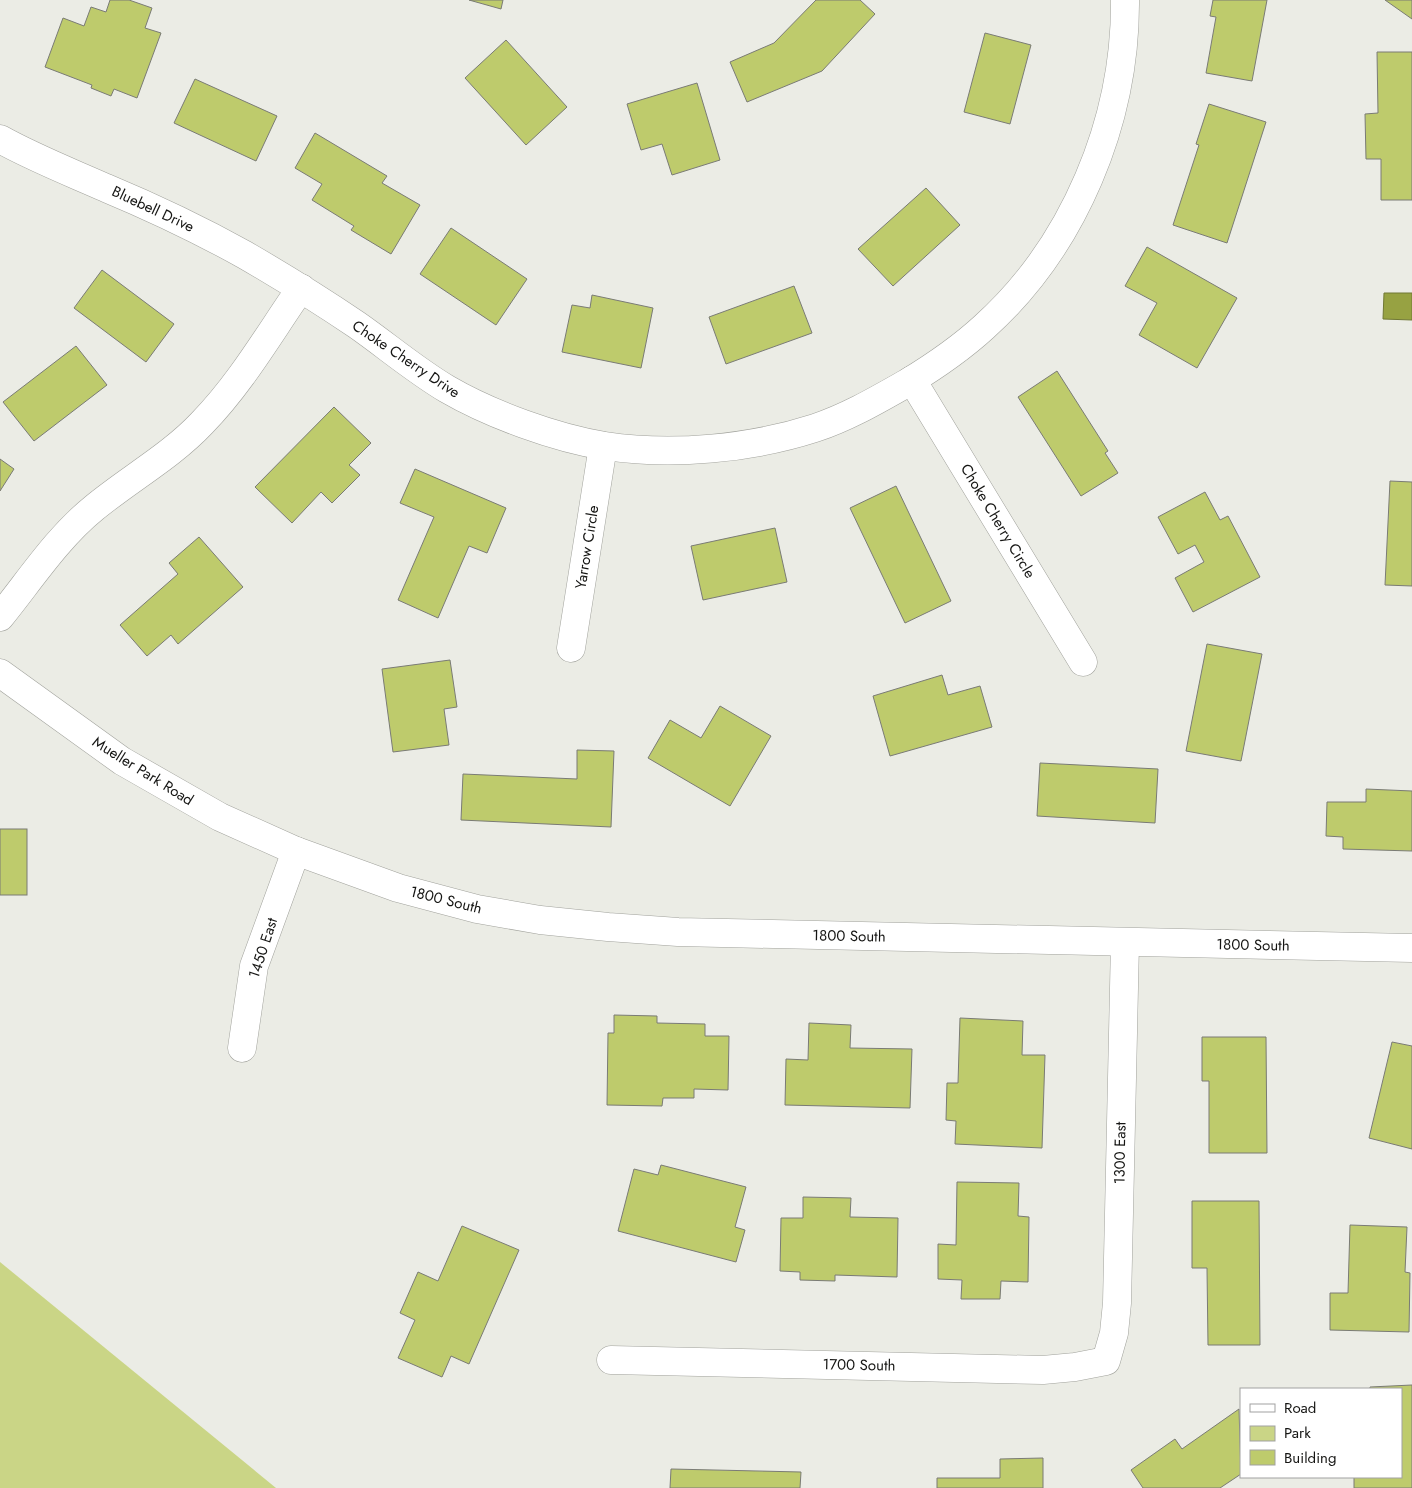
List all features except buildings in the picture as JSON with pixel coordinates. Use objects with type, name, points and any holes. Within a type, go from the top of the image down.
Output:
[{"type":"street","name":"Choke Cherry Drive","points":[[301,288],[446,388],[495,413],[548,432],[603,446],[659,451],[713,448],[765,441],[816,427],[866,407],[944,361],[1000,313],[1025,285],[1059,236],[1087,184],[1107,130],[1119,74],[1125,0]]},
{"type":"street","name":"Bluebell Drive","points":[[0,138],[28,155],[184,222],[301,288]]},
{"type":"street","points":[[0,617],[63,537],[93,508],[168,453],[201,424],[231,391],[301,288]]},
{"type":"street","name":"Choke Cherry Circle","points":[[912,380],[1083,662]]},
{"type":"street","name":"Yarrow Circle","points":[[571,648],[603,446]]},
{"type":"street","name":"Mueller Park Road","points":[[0,673],[122,761],[220,817],[296,851]]},
{"type":"street","name":"1800 South","points":[[296,851],[398,888],[477,909],[540,920],[608,927],[678,932],[1412,948]]},
{"type":"street","name":"1450 East","points":[[242,1048],[254,966],[296,851]]},
{"type":"street","name":"1300 East","points":[[1106,1361],[1114,1333],[1117,1303],[1125,943]]},
{"type":"street","name":"1700 South","points":[[611,1360],[1043,1370],[1075,1367],[1106,1361]]},
{"type":"green space","points":[[0,1262],[276,1488],[0,1488]]},
{"type":"shaded area","points":[[1384,293],[1412,293],[1412,320],[1383,319]]}]
